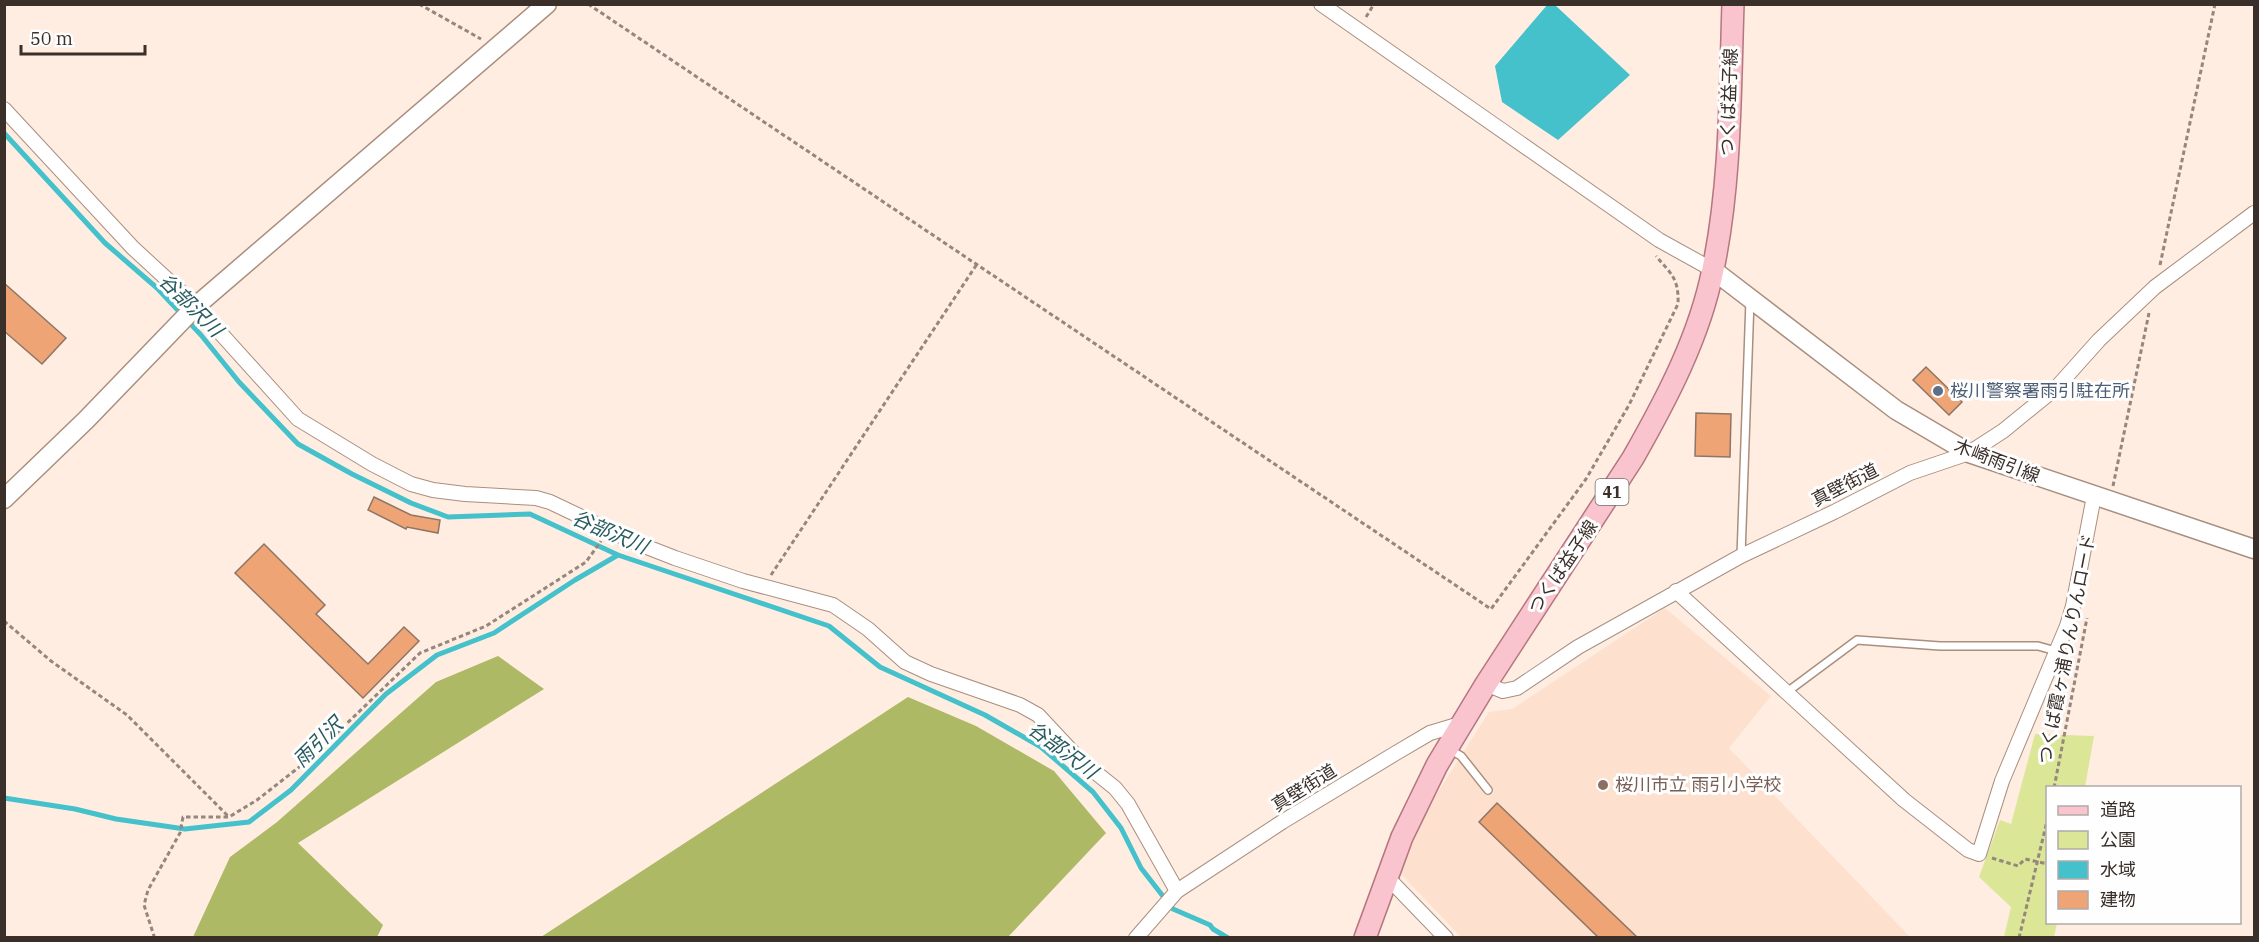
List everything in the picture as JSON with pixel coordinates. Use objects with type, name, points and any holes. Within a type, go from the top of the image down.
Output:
[{"type":"main road","name":"つくば益子線","points":[[1365,938],[1418,801],[1461,724],[1604,505],[1655,419],[1692,337],[1713,270],[1721,225],[1727,168],[1733,4]]},
{"type":"street","points":[[4,499],[86,420],[196,306],[547,4]]},
{"type":"street","points":[[1322,4],[1659,240],[1713,270]]},
{"type":"street","points":[[4,110],[133,248],[196,306],[298,419],[372,464],[411,484],[433,490],[536,498],[550,502],[608,530],[675,558],[743,581],[833,605],[868,628],[905,662],[931,674],[1020,705],[1038,715],[1080,759],[1115,788],[1128,804],[1175,893]]},
{"type":"street","name":"真壁街道","points":[[1676,591],[1741,556],[1910,473],[1969,453],[2003,431],[2057,387],[2098,340],[2155,286],[2254,213]]},
{"type":"street","name":"木崎雨引線","points":[[1713,270],[1896,410],[1969,453],[2254,549]]},
{"type":"street","points":[[1486,684],[1503,691],[1517,688],[1578,646],[1676,591],[1904,800],[1968,850],[1979,854],[2002,781],[2073,606],[2094,496]]},
{"type":"street","name":"真壁街道","points":[[1136,938],[1175,893],[1282,822],[1430,733],[1461,724]]},
{"type":"street","points":[[1387,878],[1446,938]]},
{"type":"lane","points":[[1741,556],[1750,297]]},
{"type":"lane","points":[[1787,692],[1857,640],[1940,646],[2038,646],[2056,651]]},
{"type":"lane","points":[[1447,748],[1461,756],[1488,790]]},
{"type":"path","points":[[419,4],[495,47]]},
{"type":"path","points":[[588,4],[1491,609],[1586,479],[1629,405],[1678,304],[1679,288],[1672,275],[1652,252],[1659,240]]},
{"type":"path","points":[[2160,264],[2215,4]]},
{"type":"path","points":[[764,585],[978,264]]},
{"type":"path","points":[[2113,487],[2151,305]]},
{"type":"path","points":[[153,938],[144,905],[148,890],[180,833],[183,817],[229,817],[257,800],[312,757],[420,653],[486,626],[586,562],[608,530]]},
{"type":"path","name":"つくば霞ヶ浦りんりんロード","points":[[2054,786],[2087,617]]},
{"type":"path","points":[[4,621],[51,661],[127,715],[229,817]]},
{"type":"path","points":[[2019,938],[2046,826]]},
{"type":"path","points":[[1979,854],[2018,866],[2025,859],[2046,864]]},
{"type":"shaded area","name":"桜川市立 雨引小学校","points":[[1665,608],[1771,696],[1729,748],[1911,938],[1461,937],[1401,874],[1424,814],[1489,712],[1512,709]]},
{"type":"green space","points":[[498,656],[544,689],[298,843],[383,925],[377,937],[193,937],[230,857],[277,822],[436,682]]},
{"type":"green space","points":[[908,697],[976,726],[1054,771],[1106,833],[1008,937],[541,937]]},
{"type":"green space","points":[[2035,734],[2094,736],[2085,786],[2046,786],[2046,924],[2057,924],[2054,937],[2004,937],[2011,907],[1979,877],[2000,820],[2011,824]]},
{"type":"water","points":[[1548,4],[1555,5],[1630,75],[1558,140],[1502,102],[1495,66]]},
{"type":"building","points":[[4,283],[66,338],[42,364],[4,331]]},
{"type":"building","name":"桜川警察署雨引駐在所","points":[[1926,367],[1962,402],[1949,415],[1913,380]]},
{"type":"building","points":[[1696,413],[1731,414],[1730,457],[1695,456]]},
{"type":"building","points":[[374,497],[411,515],[440,520],[438,533],[407,527],[406,529],[368,510]]},
{"type":"building","points":[[264,544],[325,605],[316,614],[368,664],[404,627],[419,641],[363,698],[235,573]]},
{"type":"building","points":[[1497,803],[1638,938],[1599,938],[1479,822]]},
{"type":"waterway","name":"谷部沢川","points":[[4,133],[105,243],[157,288],[201,335],[239,382],[298,444],[411,503],[448,517],[530,514],[618,555],[829,626],[880,667],[985,715],[1041,747],[1093,792],[1121,828],[1141,868],[1173,909],[1210,925],[1228,938]]},
{"type":"waterway","name":"雨引沢","points":[[4,798],[185,829],[249,822],[291,790],[386,694],[437,655],[494,633],[618,555]]},
{"type":"place","name":"桜川警察署雨引駐在所","points":[[1938,391]]},
{"type":"place","name":"桜川市立 雨引小学校","points":[[1603,785]]}]
